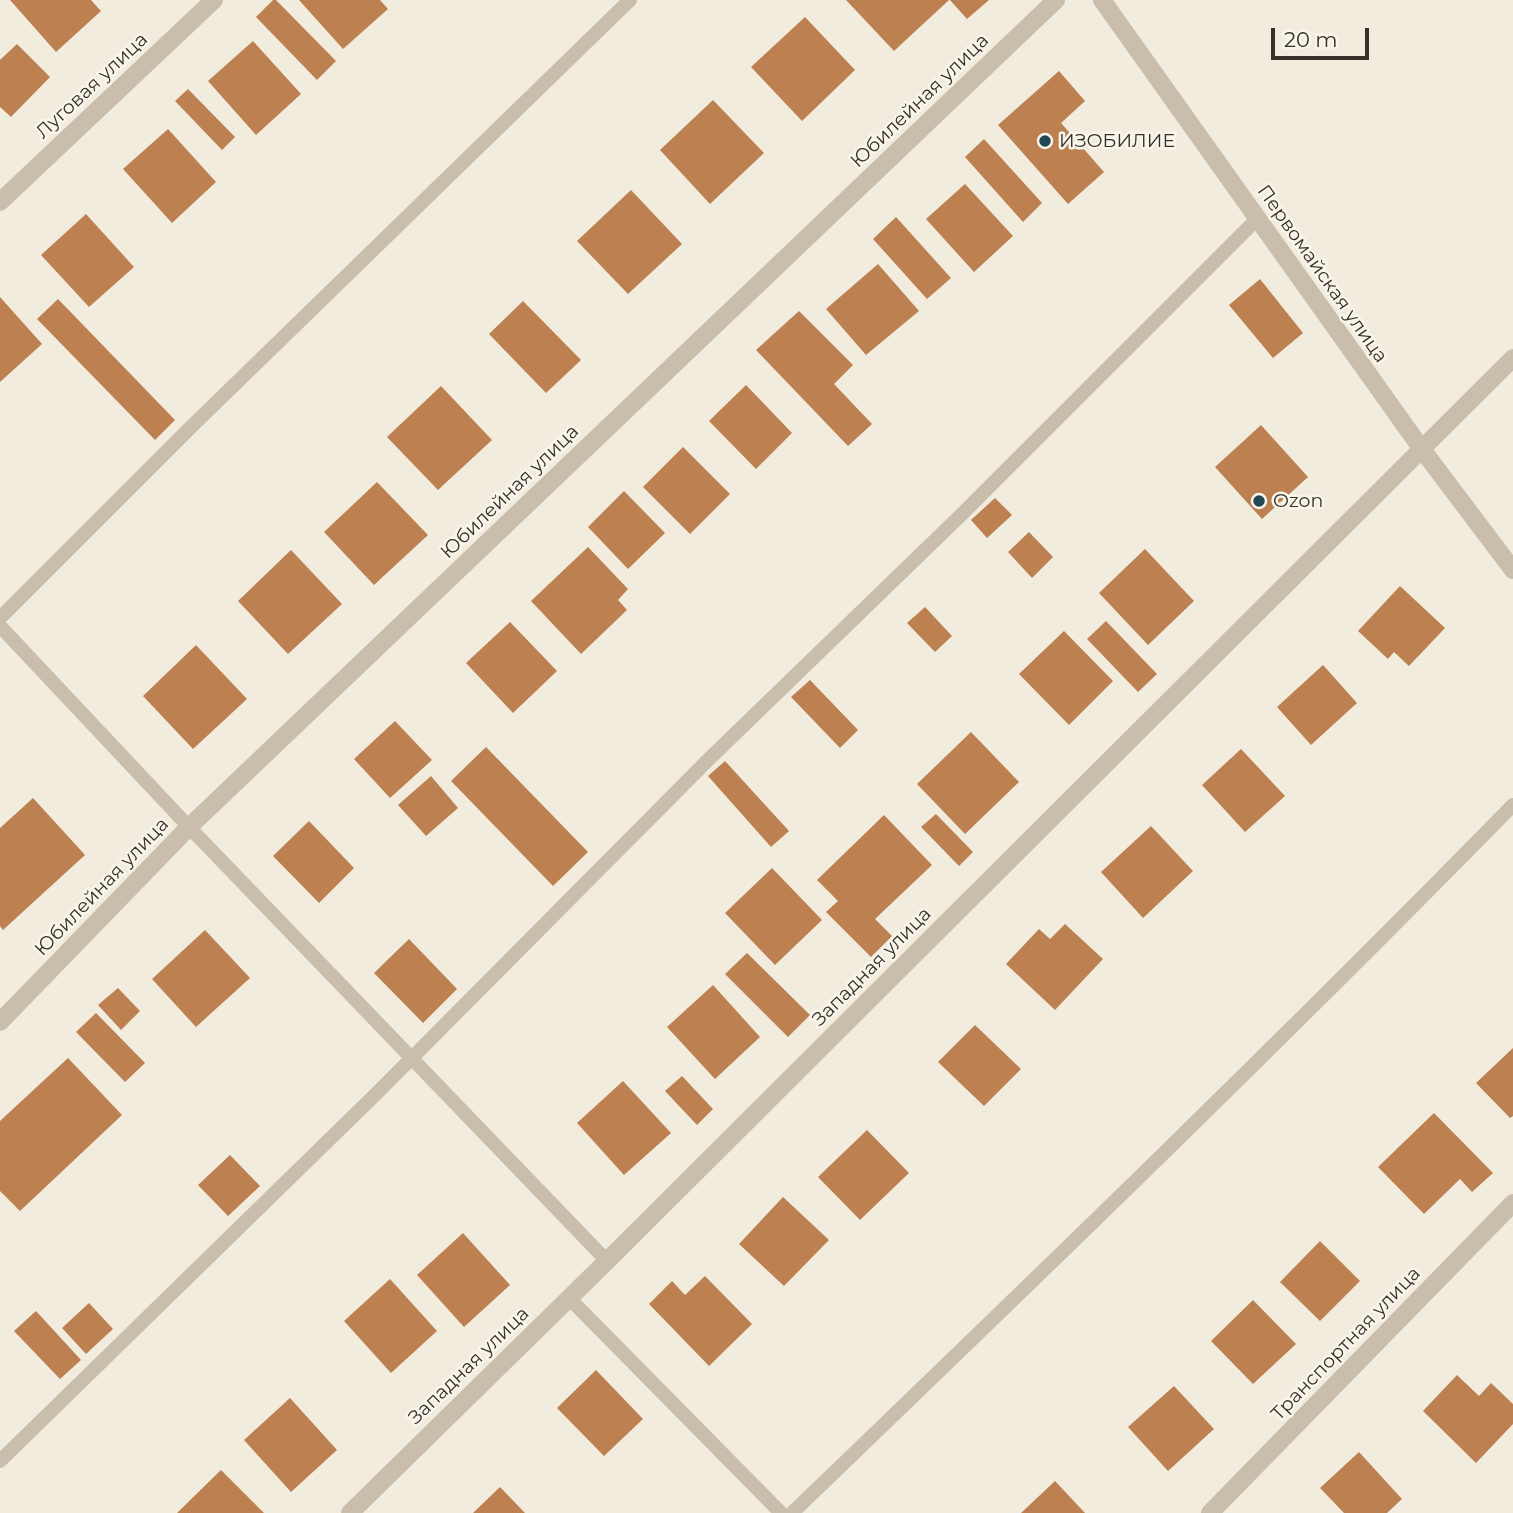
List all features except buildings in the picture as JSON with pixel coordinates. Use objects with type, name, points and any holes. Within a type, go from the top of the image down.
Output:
[{"type":"street","name":"Луговая улица","points":[[0,202],[214,0]]},
{"type":"street","name":"Юбилейная улица","points":[[0,1022],[189,827],[1056,0]]},
{"type":"street","name":"Первомайская улица","points":[[1102,0],[1421,448],[1513,570]]},
{"type":"street","name":"Западная улица","points":[[350,1513],[607,1261],[1513,358]]},
{"type":"street","name":"Транспортная улица","points":[[1210,1513],[1513,1203]]},
{"type":"lane","points":[[0,618],[192,426],[631,0]]},
{"type":"lane","points":[[0,1461],[411,1058],[709,759],[961,515],[1257,219]]},
{"type":"lane","points":[[0,626],[189,827],[607,1261]]},
{"type":"lane","points":[[792,1513],[1408,913],[1513,805]]},
{"type":"lane","points":[[569,1298],[780,1513]]},
{"type":"place","name":"ИЗОБИЛИЕ","points":[[1045,141]]},
{"type":"place","name":"Ozon","points":[[1259,501]]}]
